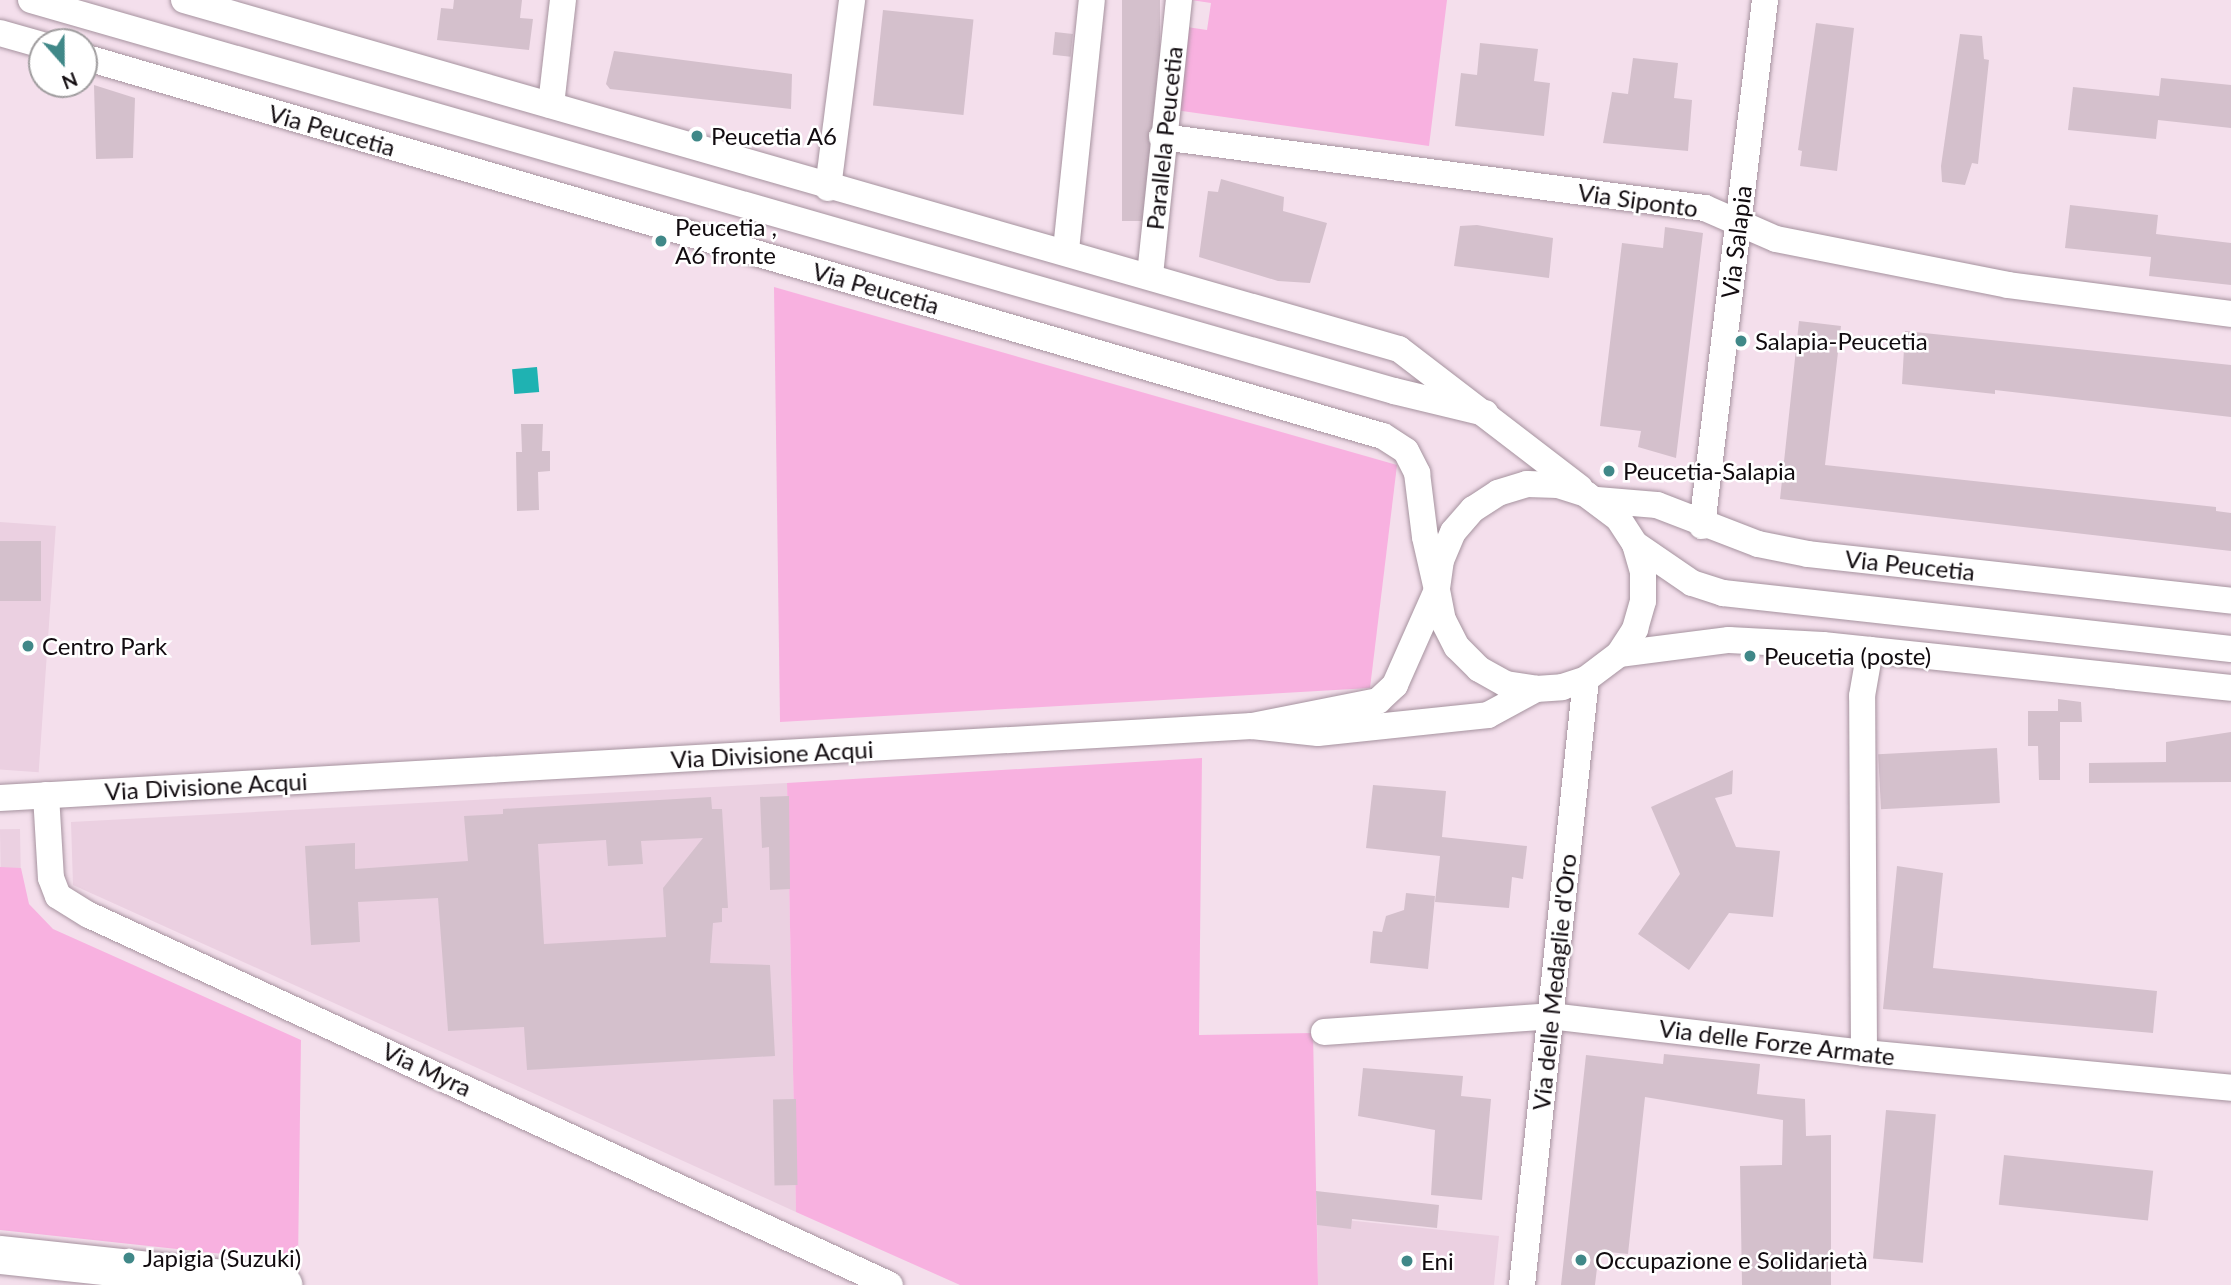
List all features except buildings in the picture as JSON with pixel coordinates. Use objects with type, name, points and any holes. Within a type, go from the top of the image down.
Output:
[{"type":"main road","points":[[0,1255],[282,1285]]},
{"type":"street","name":"Via Peucetia","points":[[31,0],[1394,391],[1485,413]]},
{"type":"street","name":"Via Peucetia","points":[[98,61],[1383,436],[1406,451],[1417,473],[1443,620],[1457,648],[1479,669],[1506,684],[1536,689],[1586,679],[1619,654],[1635,629],[1643,601],[1643,572],[1635,544],[1619,519],[1399,349],[1066,250],[828,188],[184,0]]},
{"type":"street","points":[[551,105],[563,0]]},
{"type":"street","points":[[828,188],[852,0]]},
{"type":"street","points":[[1066,250],[1092,0]]},
{"type":"street","name":"Parallela Peucetia","points":[[1150,275],[1162,137],[1179,0]]},
{"type":"street","name":"Via Salapia","points":[[1702,526],[1765,0]]},
{"type":"street","points":[[0,33],[28,41]]},
{"type":"street","points":[[300,78],[371,56]]},
{"type":"street","name":"Via Siponto","points":[[1162,137],[1705,208],[1776,239],[2008,285],[2231,314]]},
{"type":"street","name":"Via Peucetia","points":[[1252,726],[1378,701],[1395,685],[1437,590],[1441,560],[1453,532],[1473,509],[1490,498],[1527,484],[1558,485],[1592,497],[1657,505],[1702,526],[1758,544],[1808,554],[2231,601]]},
{"type":"street","points":[[1635,544],[1692,583],[1723,593],[2231,649]]},
{"type":"street","name":"Via Peucetia","points":[[1619,654],[1729,640],[1870,650],[2231,688]]},
{"type":"street","points":[[1864,1053],[1861,696],[1870,650]]},
{"type":"street","name":"Via delle Medaglie d'Oro","points":[[1522,1285],[1586,679]]},
{"type":"street","name":"Via Divisione Acqui","points":[[0,798],[1252,726],[1318,733],[1488,715],[1536,689]]},
{"type":"street","name":"Via Myra","points":[[46,795],[51,878],[58,896],[89,915],[890,1285]]},
{"type":"street","name":"Via delle Forze Armate","points":[[1324,1032],[1550,1016],[1864,1053],[2231,1088]]},
{"type":"shaded area","points":[[1191,0],[1447,0],[1429,146],[1175,110],[1187,27],[1207,30],[1211,3]]},
{"type":"shaded area","points":[[774,287],[1397,465],[1370,688],[780,722]]},
{"type":"shaded area","name":"Centro Park","points":[[0,522],[56,526],[39,772],[0,770]]},
{"type":"shaded area","points":[[1202,758],[1199,1035],[1313,1033],[1318,1285],[960,1285],[796,1212],[787,783]]},
{"type":"shaded area","points":[[787,783],[796,1212],[73,885],[71,822]]},
{"type":"shaded area","points":[[0,829],[20,829],[21,868],[1,868]]},
{"type":"shaded area","points":[[0,867],[21,868],[29,904],[53,929],[301,1040],[298,1262],[0,1230]]},
{"type":"shaded area","name":"Eni","points":[[1317,1217],[1499,1236],[1494,1285],[1318,1285]]},
{"type":"water","points":[[537,367],[539,392],[514,394],[512,369]]},
{"type":"place","name":"Peucetia A6","points":[[697,136]]},
{"type":"place","name":"Peucetia , A6 fronte","points":[[661,241]]},
{"type":"place","name":"Salapia-Peucetia","points":[[1741,341]]},
{"type":"place","name":"Peucetia-Salapia","points":[[1609,471]]},
{"type":"place","name":"Centro Park","points":[[28,646]]},
{"type":"place","name":"Peucetia (poste)","points":[[1750,656]]},
{"type":"place","name":"Japigia (Suzuki)","points":[[129,1258]]},
{"type":"place","name":"Occupazione e Solidarietà","points":[[1581,1260]]},
{"type":"place","name":"Eni","points":[[1407,1261]]}]
